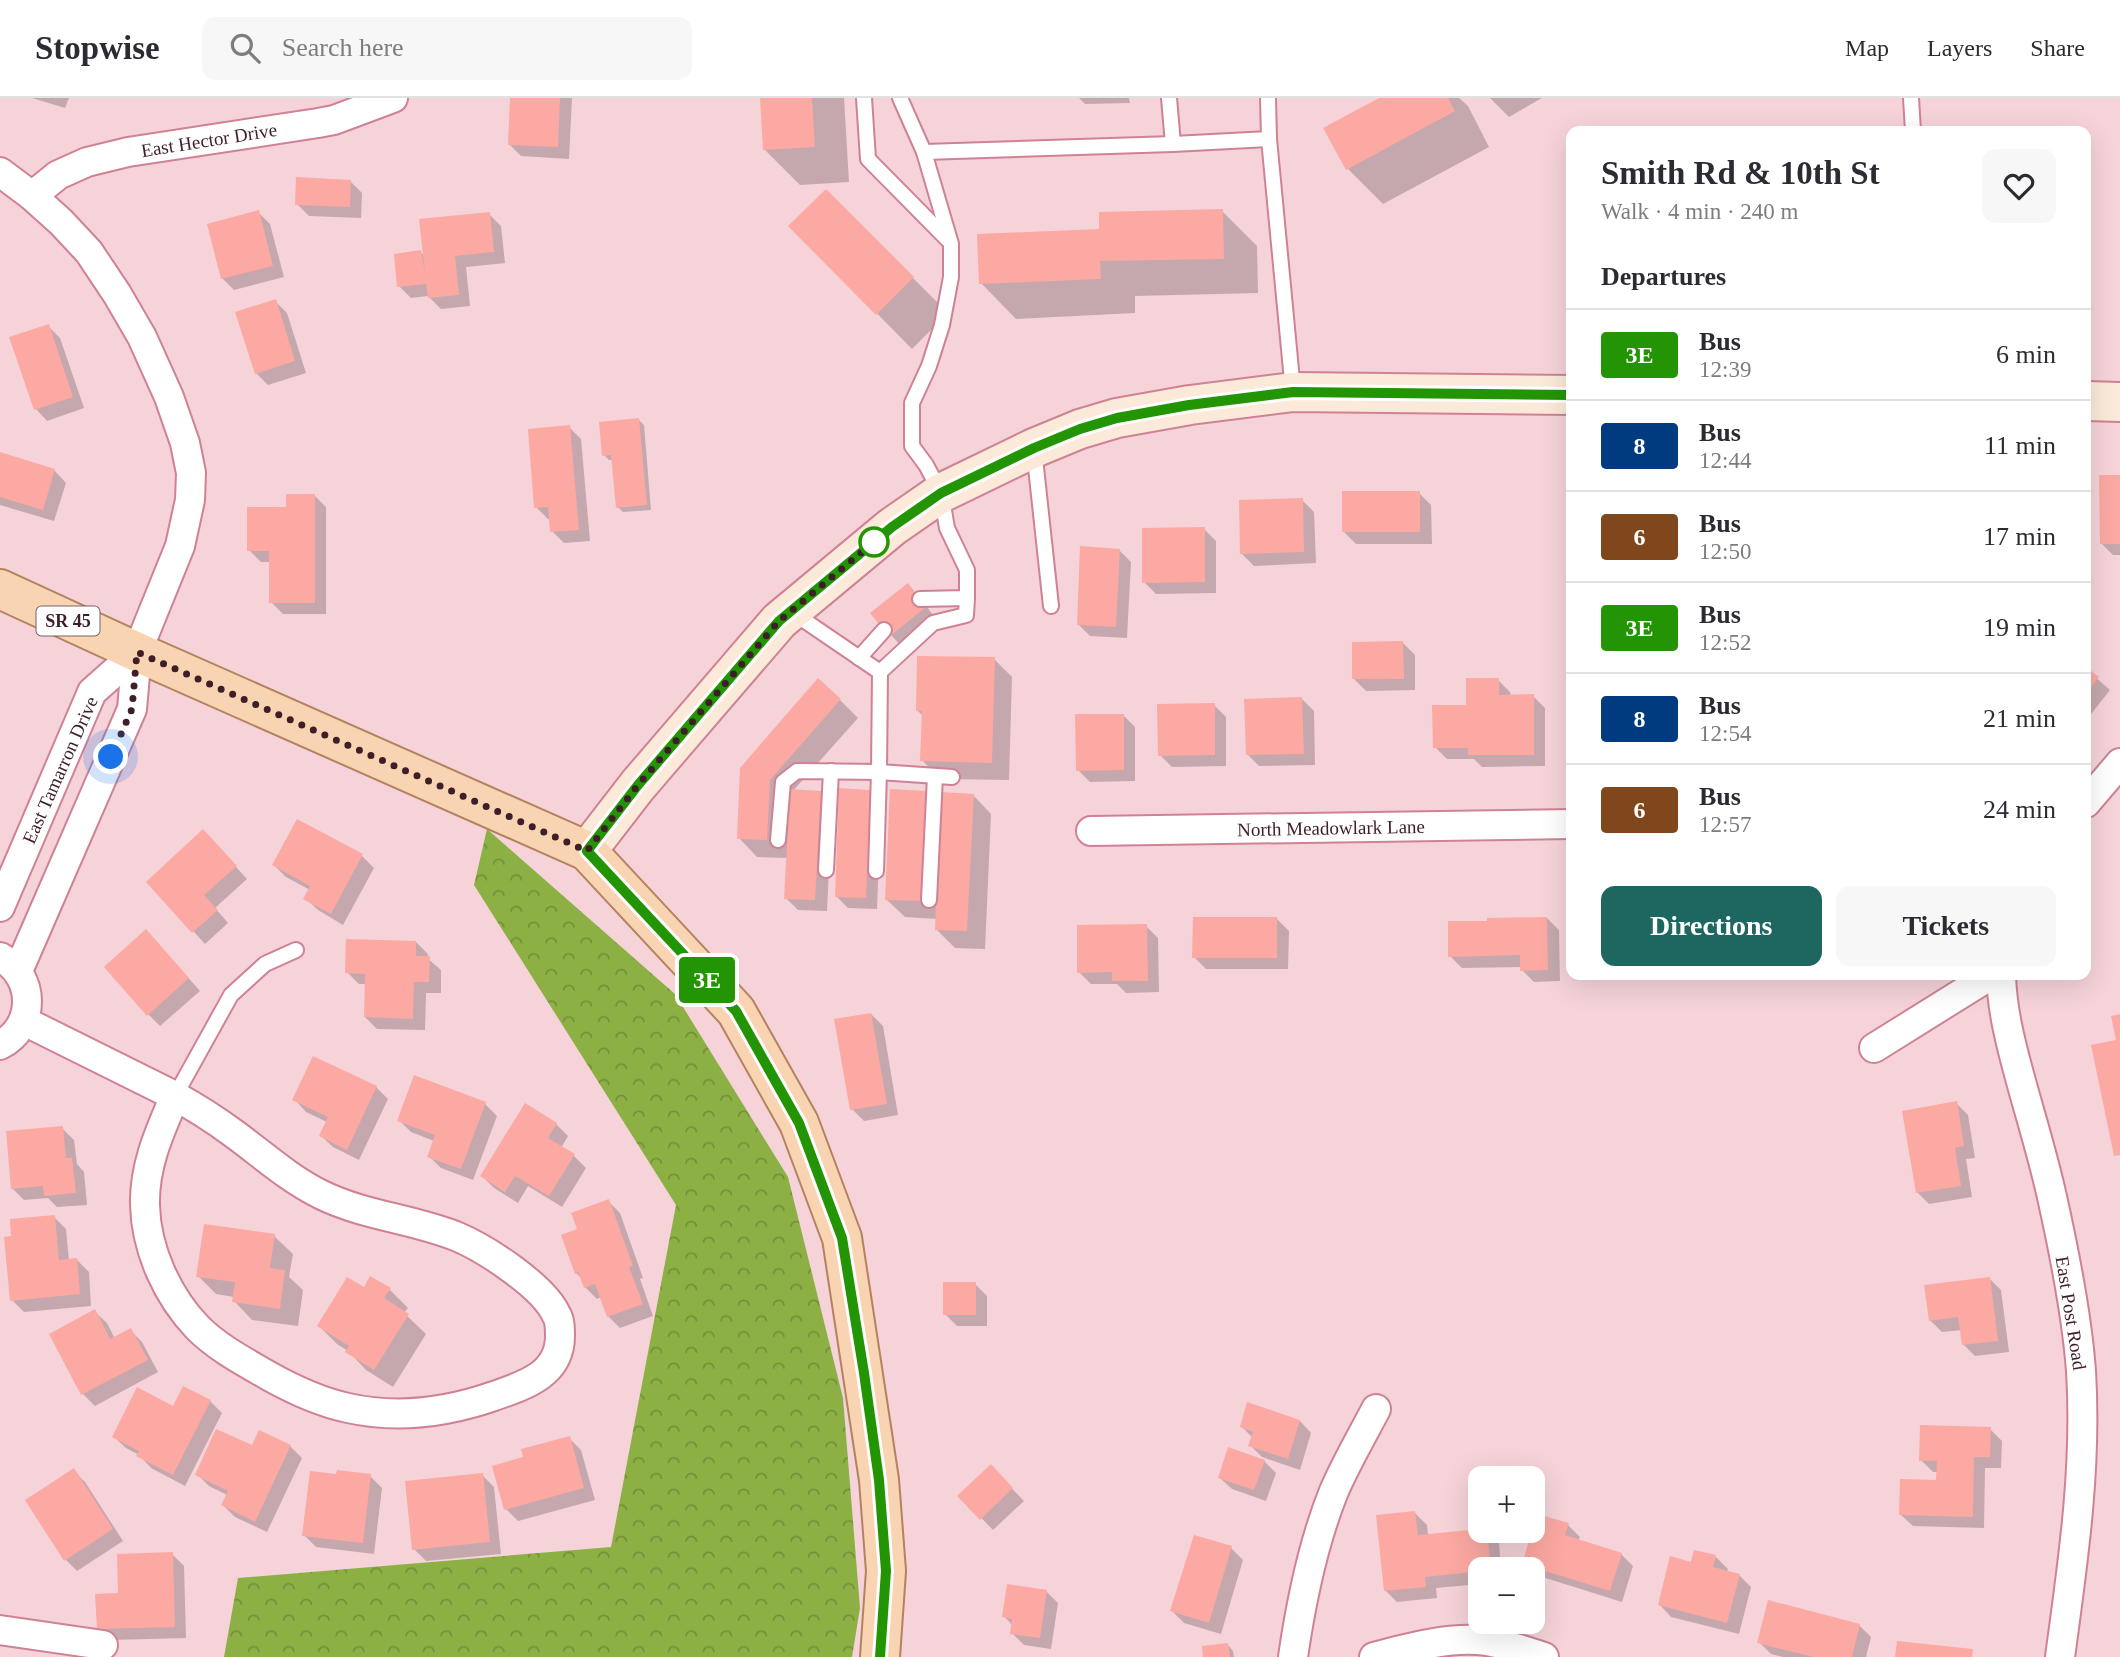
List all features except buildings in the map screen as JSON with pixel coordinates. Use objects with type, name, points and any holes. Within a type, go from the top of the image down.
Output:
[{"type":"main road","points":[[587,851],[638,785],[790,611],[892,527],[941,493],[1034,448],[1080,429],[1117,418],[1189,405],[1293,392],[1566,395]]},
{"type":"main road","points":[[2091,401],[2120,402]]},
{"type":"main road","name":"SR 45","points":[[0,589],[587,851],[736,1011],[799,1123],[842,1238],[879,1480],[886,1571],[880,1657]]},
{"type":"street","name":"East Hector Drive","points":[[32,196],[58,175],[87,162],[128,152],[326,122],[393,98]]},
{"type":"street","points":[[0,172],[61,222],[89,252],[117,294],[142,337],[164,385],[185,443],[191,473],[187,521],[180,546],[137,652],[132,709],[9,964],[27,990],[27,1011],[17,1033],[0,1045]]},
{"type":"street","name":"East Tamarron Drive","points":[[0,907],[92,692],[137,652]]},
{"type":"street","points":[[2091,797],[2120,763]]},
{"type":"street","name":"North Meadowlark Lane","points":[[1091,831],[1566,824]]},
{"type":"street","points":[[1874,1048],[1984,980]]},
{"type":"street","name":"East Post Road","points":[[2001,980],[2002,1004],[2008,1030],[2052,1197],[2078,1340],[2081,1371],[2081,1482],[2060,1657]]},
{"type":"street","points":[[24,1021],[175,1096],[319,1194],[369,1213],[458,1237],[514,1270],[542,1295],[558,1317],[560,1346],[556,1360],[547,1372],[502,1393],[442,1410],[404,1413],[350,1409],[324,1401],[291,1388],[222,1347],[199,1328],[168,1286],[156,1262],[147,1232],[145,1205],[148,1164],[175,1096]]},
{"type":"street","points":[[1293,1657],[1296,1633],[1319,1536],[1334,1491],[1376,1409]]},
{"type":"street","points":[[0,1630],[103,1645]]},
{"type":"street","points":[[1374,1657],[1413,1646],[1484,1641],[1544,1657]]},
{"type":"lane","points":[[864,98],[868,159],[951,244]]},
{"type":"lane","points":[[876,871],[880,672],[933,623],[966,615],[967,598],[967,570],[947,528],[941,493],[912,446],[912,403],[929,366],[942,325],[951,277],[951,244],[924,152],[900,98]]},
{"type":"lane","points":[[1170,98],[1172,144]]},
{"type":"lane","points":[[1268,98],[1269,139],[1293,392]]},
{"type":"lane","points":[[1911,98],[1913,126]]},
{"type":"lane","points":[[924,152],[1269,139]]},
{"type":"lane","points":[[1034,448],[1051,606]]},
{"type":"lane","points":[[920,599],[967,598]]},
{"type":"lane","points":[[790,611],[880,672]]},
{"type":"lane","points":[[859,658],[884,630]]},
{"type":"lane","points":[[778,840],[783,782],[797,771],[879,772],[952,777]]},
{"type":"lane","points":[[826,870],[831,772]]},
{"type":"lane","points":[[929,900],[935,776]]},
{"type":"lane","points":[[175,1096],[231,995],[265,964],[296,950]]},
{"type":"green space","points":[[487,829],[675,994],[788,1177],[843,1398],[860,1608],[852,1657],[224,1657],[238,1578],[611,1547],[676,1205],[474,885]]},
{"type":"bus line","name":"3E","points":[[880,1657],[886,1571],[879,1480],[842,1238],[799,1123],[736,1011],[587,851],[638,785],[779,621],[892,527],[941,493],[990,468],[1080,429],[1117,418],[1189,405],[1293,392],[1566,395]]},
{"type":"route","points":[[111,757],[132,709],[137,652],[587,851],[638,785],[779,621],[874,542]]}]
